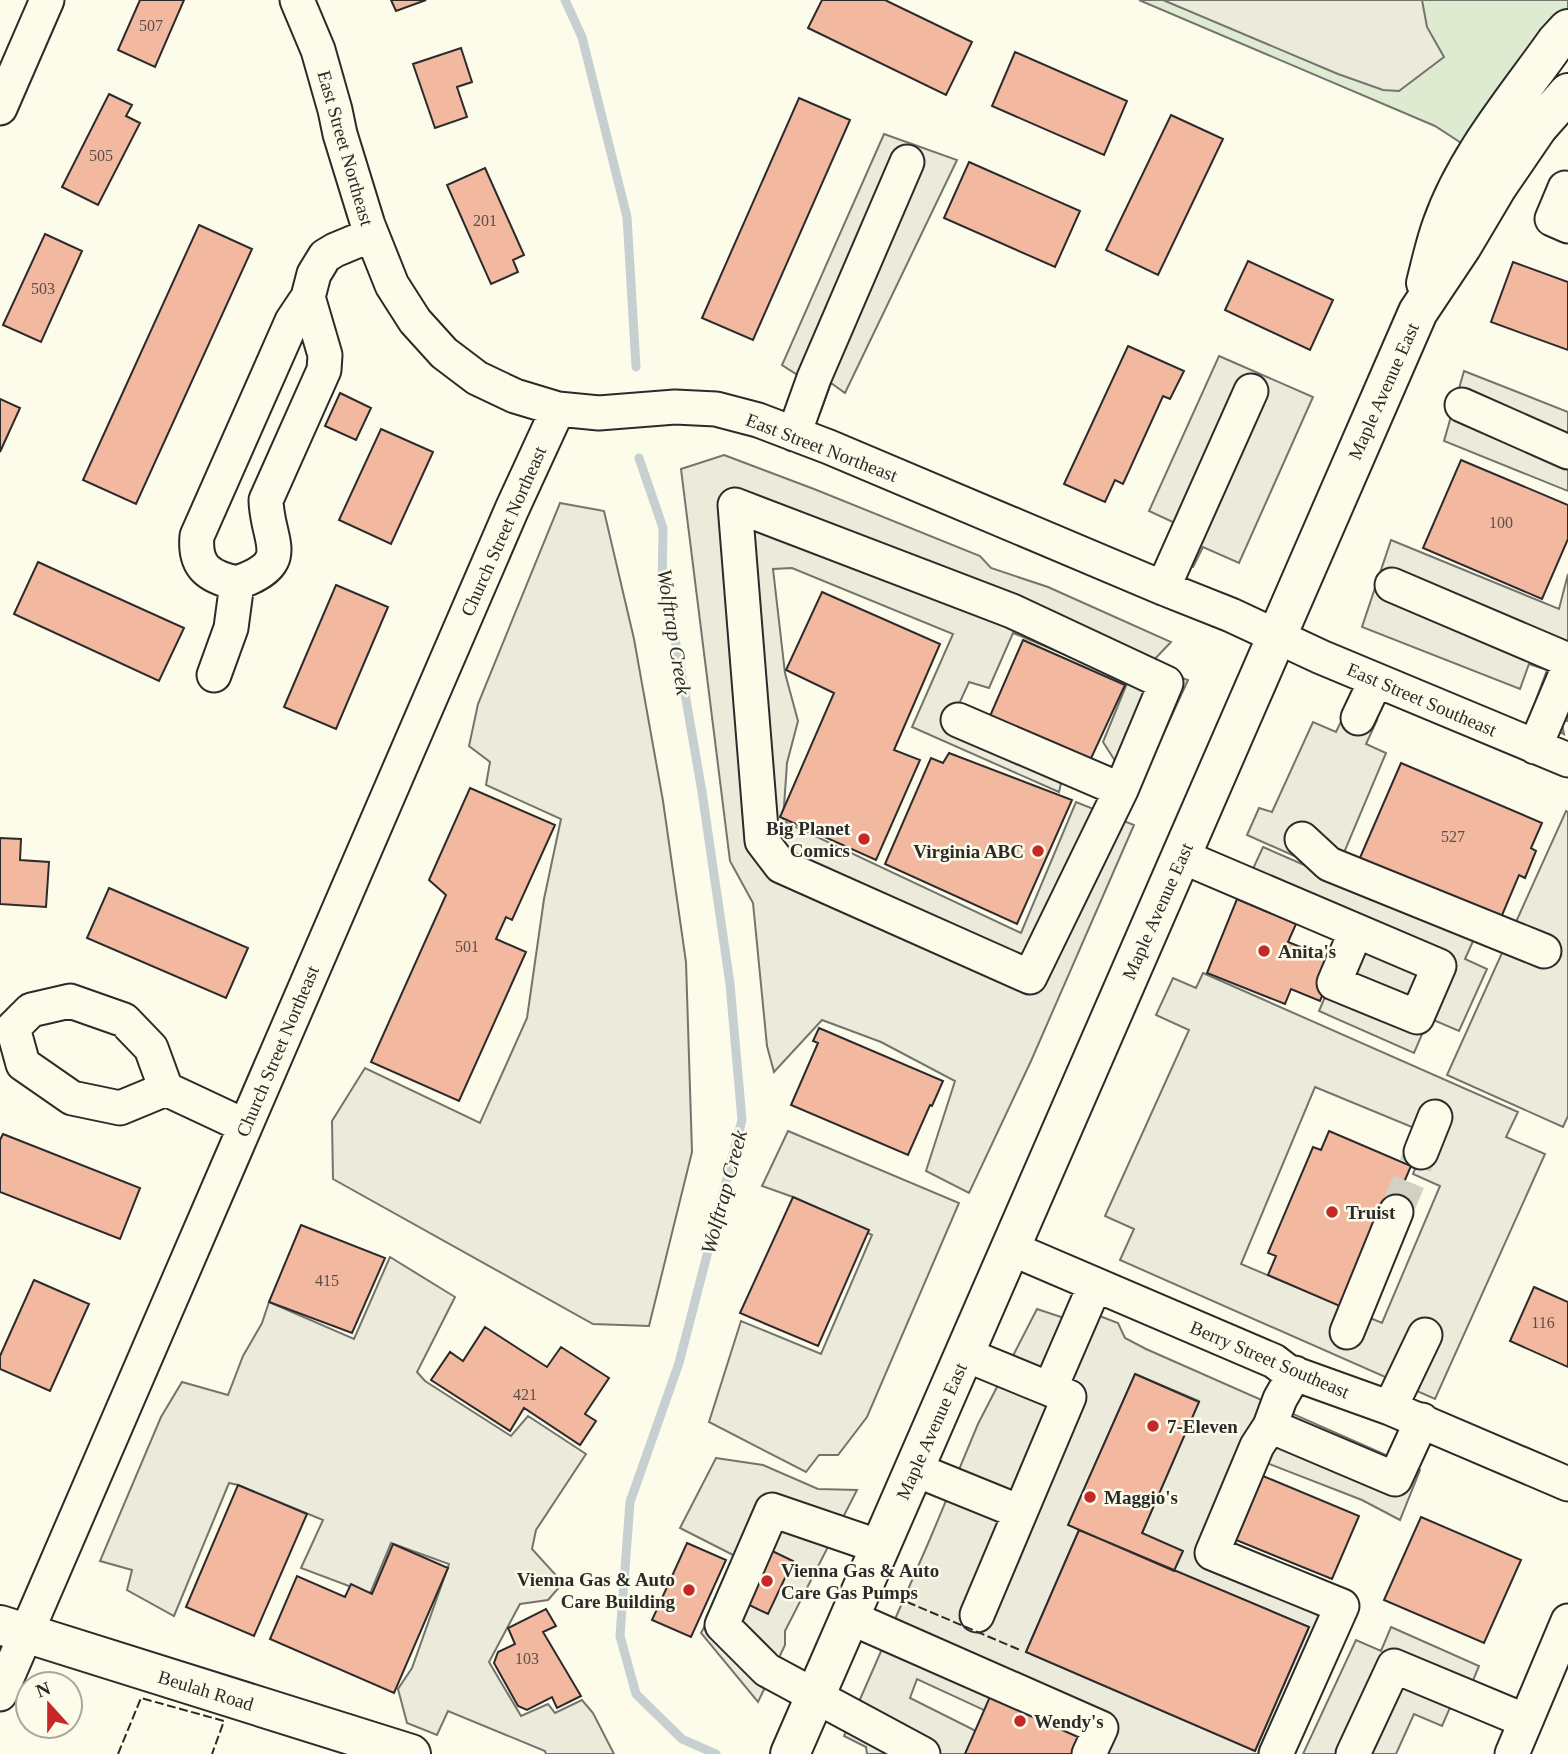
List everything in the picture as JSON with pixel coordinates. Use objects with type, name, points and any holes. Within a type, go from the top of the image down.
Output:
[{"type":"main road","points":[[1418,312],[1441,226],[1461,181],[1492,130],[1568,29]]},
{"type":"main road","name":"Maple Avenue East","points":[[790,1754],[1418,312],[1538,127],[1568,93]]},
{"type":"main road","name":"Beulah Road","points":[[13,1629],[411,1754]]},
{"type":"street","points":[[0,108],[47,0]]},
{"type":"street","name":"East Street Northeast","points":[[297,0],[318,50],[340,134],[372,235],[392,285],[415,321],[444,353],[477,378],[515,396],[558,409],[599,413],[675,407],[716,409],[758,420],[889,472],[1276,636]]},
{"type":"street","points":[[794,434],[814,379],[907,162]]},
{"type":"street","points":[[1565,188],[1552,219],[1568,226]]},
{"type":"street","points":[[308,297],[326,355],[324,370],[266,500],[275,554],[267,568],[253,578],[237,583],[225,580],[208,572],[200,561],[196,551],[197,536],[292,321],[308,297],[314,274],[325,256],[372,235]]},
{"type":"street","points":[[1163,588],[1251,391]]},
{"type":"street","points":[[1462,405],[1568,452]]},
{"type":"street","name":"Church Street Northeast","points":[[0,1694],[13,1629],[245,1126],[558,409]]},
{"type":"street","points":[[225,474],[270,491]]},
{"type":"street","points":[[735,505],[1012,611],[1166,683],[1121,790],[1030,976],[781,866],[762,841],[735,505]]},
{"type":"street","points":[[214,675],[231,628],[237,583]]},
{"type":"street","points":[[1392,585],[1568,660]]},
{"type":"street","name":"East Street Southeast","points":[[1276,636],[1568,760]]},
{"type":"street","points":[[1535,747],[1568,669]]},
{"type":"street","points":[[1357,718],[1376,680]]},
{"type":"street","points":[[958,720],[1121,790]]},
{"type":"street","points":[[1302,839],[1329,864],[1544,951]]},
{"type":"street","points":[[1181,856],[1356,931]]},
{"type":"street","points":[[166,1089],[120,1108],[72,1098],[23,1064],[6,1041],[31,1010],[70,1001],[124,1020],[152,1048],[166,1089],[245,1126]]},
{"type":"street","points":[[1421,1152],[1435,1117]]},
{"type":"street","points":[[1347,1332],[1396,1212]]},
{"type":"street","name":"Berry Street Southeast","points":[[1010,1248],[1274,1361],[1287,1371],[1422,1420],[1568,1484]]},
{"type":"street","points":[[1049,1389],[1095,1285]]},
{"type":"street","points":[[1390,1408],[1425,1335]]},
{"type":"street","points":[[964,1354],[1069,1397],[977,1615]]},
{"type":"street","points":[[1276,1754],[1342,1606],[1212,1553],[1257,1446],[1270,1426],[1280,1399],[1295,1373]]},
{"type":"street","points":[[1270,1426],[1395,1479],[1422,1420]]},
{"type":"street","points":[[914,1469],[1020,1513]]},
{"type":"street","points":[[880,1547],[772,1510],[722,1625],[767,1670],[923,1754]]},
{"type":"street","points":[[849,1618],[1101,1728],[1089,1754]]},
{"type":"street","points":[[1512,1754],[1568,1621]]},
{"type":"street","points":[[1353,1754],[1394,1666],[1526,1721]]},
{"type":"green space","points":[[1139,0],[1568,0],[1568,29],[1478,154],[1435,126]]},
{"type":"shaded area","points":[[1163,0],[1422,0],[1427,27],[1444,57],[1399,91],[1383,90],[1338,74]]},
{"type":"shaded area","points":[[884,134],[957,160],[845,393],[831,383],[820,413],[791,398],[799,376],[782,365]]},
{"type":"shaded area","points":[[1219,356],[1313,397],[1239,563],[1203,547],[1193,567],[1162,554],[1175,523],[1149,511]]},
{"type":"shaded area","points":[[1464,371],[1568,412],[1568,491],[1444,441]]},
{"type":"shaded area","points":[[724,455],[980,556],[991,568],[1048,587],[1171,642],[1148,666],[1188,680],[1144,776],[1119,767],[1103,742],[1128,681],[1013,633],[989,688],[969,682],[948,728],[1061,783],[1059,792],[912,727],[953,634],[792,568],[773,569],[785,673],[798,721],[787,763],[783,821],[1021,933],[1076,802],[1134,825],[1031,1061],[969,1193],[926,1171],[955,1081],[881,1042],[822,1020],[774,1072],[767,1046],[753,903],[730,861],[681,469]]},
{"type":"shaded area","points":[[560,503],[604,511],[634,639],[663,801],[686,962],[692,1152],[649,1326],[593,1324],[333,1179],[332,1121],[365,1068],[480,1123],[527,1018],[544,899],[561,819],[486,785],[490,762],[469,746],[478,704]]},
{"type":"shaded area","points":[[1391,540],[1559,609],[1568,574],[1568,721],[1561,720],[1564,734],[1530,716],[1547,670],[1529,664],[1520,689],[1362,627]]},
{"type":"shaded area","points":[[1348,707],[1377,720],[1366,744],[1386,753],[1335,874],[1247,835],[1259,808],[1272,812],[1313,722],[1336,732]]},
{"type":"shaded area","points":[[1566,811],[1568,1116],[1563,1127],[1447,1075]]},
{"type":"shaded area","points":[[1263,847],[1474,939],[1465,959],[1487,969],[1459,1031],[1429,1018],[1414,1053],[1319,1011],[1347,945],[1220,891],[1252,871]]},
{"type":"shaded area","points":[[1203,973],[1518,1112],[1506,1137],[1545,1154],[1435,1399],[1120,1260],[1134,1229],[1105,1216],[1189,1030],[1156,1015],[1173,978],[1196,988]],"holes":[[[1315,1087],[1429,1134],[1413,1174],[1440,1186],[1382,1323],[1241,1264]]]},
{"type":"shaded area","points":[[788,1131],[959,1203],[867,1417],[838,1455],[819,1455],[806,1472],[709,1422],[741,1321],[821,1354],[872,1235],[793,1197],[762,1186]]},
{"type":"shaded area","points":[[390,1257],[455,1297],[417,1372],[425,1381],[511,1436],[528,1416],[586,1454],[536,1530],[532,1549],[563,1583],[548,1600],[520,1604],[489,1662],[521,1716],[548,1704],[555,1713],[582,1700],[593,1713],[614,1754],[546,1754],[545,1751],[448,1711],[437,1735],[407,1723],[398,1689],[412,1668],[449,1564],[391,1543],[370,1594],[301,1568],[323,1520],[229,1483],[174,1616],[127,1590],[132,1570],[100,1561],[161,1417],[182,1382],[228,1395],[269,1302],[354,1339]]},
{"type":"shaded area","points":[[1076,1307],[1118,1323],[1125,1338],[1146,1349],[1420,1470],[1400,1520],[1362,1500],[1259,1460],[1231,1552],[1342,1593],[1272,1754],[1079,1754],[917,1679],[910,1698],[976,1731],[965,1754],[867,1754],[866,1747],[844,1736],[978,1424],[1037,1309],[1070,1320]],"holes":[[[1135,1374],[1199,1401],[1142,1533],[1174,1571],[1309,1627],[1255,1751],[1026,1652],[1079,1530],[1069,1524]]]},
{"type":"shaded area","points":[[716,1458],[763,1465],[818,1489],[857,1490],[785,1631],[785,1645],[758,1702],[701,1633],[741,1559],[680,1528]]},
{"type":"shaded area","points":[[1391,1627],[1479,1666],[1470,1688],[1452,1703],[1442,1726],[1414,1714],[1396,1754],[1303,1754],[1356,1640],[1381,1651]]},
{"type":"building","points":[[140,0],[184,0],[155,67],[118,50]]},
{"type":"building","points":[[391,0],[426,0],[396,11]]},
{"type":"building","points":[[822,0],[885,0],[972,42],[946,95],[808,28]]},
{"type":"building","points":[[461,48],[472,82],[457,87],[467,117],[435,128],[413,64]]},
{"type":"building","points":[[1015,52],[1127,101],[1104,155],[992,106]]},
{"type":"building","points":[[109,94],[132,105],[126,116],[140,123],[98,205],[62,187]]},
{"type":"building","points":[[799,98],[850,120],[753,340],[702,318]]},
{"type":"building","points":[[1171,115],[1223,139],[1158,275],[1106,250]]},
{"type":"building","points":[[969,162],[1080,211],[1055,267],[944,218]]},
{"type":"building","points":[[485,168],[524,255],[513,260],[518,272],[491,284],[447,185]]},
{"type":"building","points":[[199,225],[252,249],[136,504],[83,480]]},
{"type":"building","points":[[45,234],[82,251],[41,342],[3,325]]},
{"type":"building","points":[[1248,261],[1333,300],[1310,350],[1225,310]]},
{"type":"building","points":[[1513,262],[1568,282],[1568,350],[1491,322]]},
{"type":"building","points":[[1128,346],[1184,371],[1170,399],[1163,396],[1123,484],[1115,480],[1105,502],[1064,484]]},
{"type":"building","points":[[340,393],[371,408],[356,440],[325,426]]},
{"type":"building","points":[[0,399],[20,408],[0,452]]},
{"type":"building","points":[[381,429],[433,452],[391,544],[339,520]]},
{"type":"building","points":[[1461,460],[1568,505],[1568,539],[1542,599],[1423,548]]},
{"type":"building","points":[[38,562],[184,628],[159,681],[14,614]]},
{"type":"building","points":[[336,585],[388,607],[336,729],[284,707]]},
{"type":"building","points":[[822,592],[940,644],[894,750],[920,760],[876,860],[780,817],[834,693],[786,670]]},
{"type":"building","points":[[1023,640],[1125,685],[1087,767],[987,723]]},
{"type":"building","points":[[949,753],[1072,800],[1017,924],[885,864],[931,758],[943,763]]},
{"type":"building","points":[[1401,763],[1542,823],[1531,848],[1536,851],[1525,878],[1519,875],[1500,920],[1359,860]]},
{"type":"building","points":[[470,788],[555,825],[512,920],[506,917],[496,939],[526,952],[459,1101],[371,1062],[446,895],[429,880]]},
{"type":"building","points":[[0,838],[21,839],[20,860],[49,862],[46,907],[0,904]]},
{"type":"building","points":[[109,888],[248,948],[226,998],[87,938]]},
{"type":"building","name":"Anita's","points":[[1237,899],[1296,924],[1288,942],[1336,961],[1320,1001],[1291,989],[1285,1004],[1207,973]]},
{"type":"building","points":[[819,1028],[943,1081],[908,1155],[791,1105],[818,1043],[813,1041]]},
{"type":"building","points":[[1329,1131],[1411,1166],[1349,1310],[1268,1275],[1276,1256],[1268,1253],[1313,1147],[1321,1150]]},
{"type":"building","points":[[3,1134],[140,1188],[120,1239],[0,1192],[0,1140]]},
{"type":"building","points":[[793,1197],[869,1230],[818,1346],[740,1313]]},
{"type":"building","points":[[301,1225],[385,1258],[352,1333],[269,1302]]},
{"type":"building","points":[[34,1280],[89,1304],[50,1391],[0,1369],[0,1356]]},
{"type":"building","points":[[1534,1287],[1568,1302],[1568,1367],[1510,1341]]},
{"type":"building","points":[[485,1327],[547,1367],[561,1347],[609,1378],[585,1414],[596,1421],[580,1445],[524,1408],[510,1431],[431,1380],[450,1352],[463,1361]]},
{"type":"building","points":[[1135,1374],[1199,1402],[1142,1533],[1183,1551],[1174,1571],[1068,1525]]},
{"type":"building","points":[[1263,1476],[1359,1516],[1332,1579],[1236,1540]]},
{"type":"building","points":[[238,1485],[307,1514],[254,1636],[186,1607]]},
{"type":"building","points":[[1421,1517],[1521,1560],[1484,1643],[1384,1600]]},
{"type":"building","points":[[1079,1530],[1309,1627],[1255,1751],[1026,1652]]},
{"type":"building","name":"Vienna Gas & Auto Care Building","points":[[687,1543],[726,1560],[691,1637],[652,1620]]},
{"type":"building","points":[[393,1544],[448,1568],[394,1693],[270,1639],[297,1576],[345,1597],[351,1584],[372,1594]]},
{"type":"building","name":"Vienna Gas & Auto Care Gas Pumps","points":[[766,1548],[793,1561],[768,1614],[741,1601]]},
{"type":"building","points":[[546,1609],[556,1626],[543,1632],[581,1696],[557,1708],[552,1697],[527,1710],[518,1706],[494,1663],[498,1652],[515,1644],[508,1628]]},
{"type":"building","name":"Wendy's","points":[[992,1692],[1088,1733],[1079,1754],[965,1754]]},
{"type":"waterway","name":"Wolftrap Creek","points":[[565,0],[582,37],[627,217],[636,367]]},
{"type":"waterway","name":"Wolftrap Creek","points":[[639,458],[663,528],[662,586],[678,653],[702,792],[730,984],[742,1120],[679,1363],[630,1502],[620,1636],[636,1694],[682,1739],[716,1754]]},
{"type":"tunnel","points":[[1396,1212],[1421,1152]]},
{"type":"fence","points":[[907,1602],[1020,1650]]},
{"type":"fence","points":[[118,1754],[141,1698],[224,1721],[212,1754]]},
{"type":"place","name":"Big Planet Comics","points":[[864,839]]},
{"type":"place","name":"Virginia ABC","points":[[1038,851]]},
{"type":"place","name":"Anita's","points":[[1264,951]]},
{"type":"place","name":"Truist","points":[[1332,1212]]},
{"type":"place","name":"7-Eleven","points":[[1153,1426]]},
{"type":"place","name":"Maggio's","points":[[1090,1497]]},
{"type":"place","name":"Vienna Gas & Auto Care Gas Pumps","points":[[767,1581]]},
{"type":"place","name":"Vienna Gas & Auto Care Building","points":[[689,1590]]},
{"type":"place","name":"Wendy's","points":[[1020,1721]]}]
